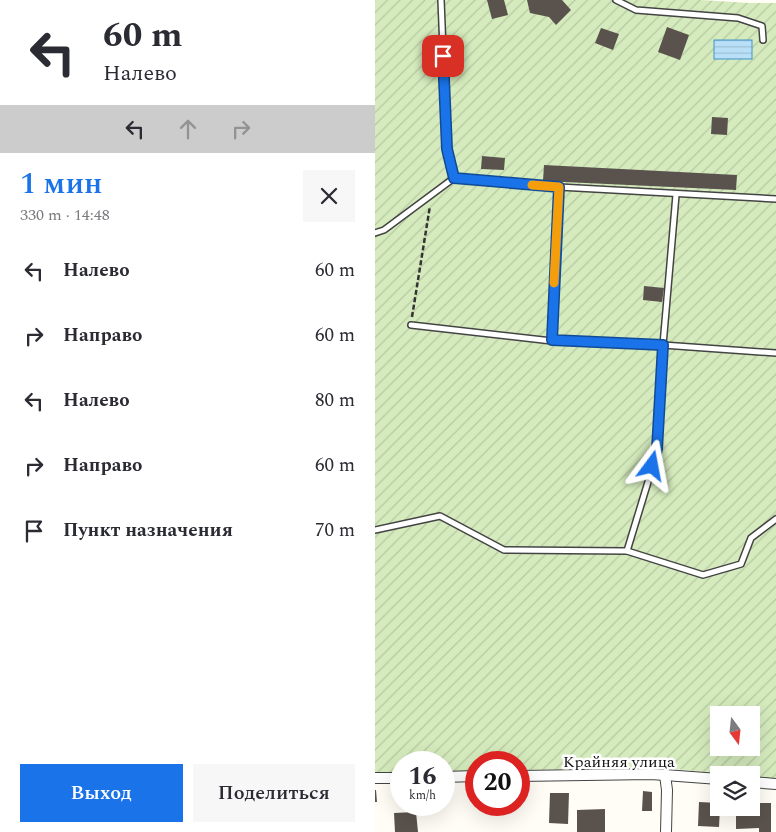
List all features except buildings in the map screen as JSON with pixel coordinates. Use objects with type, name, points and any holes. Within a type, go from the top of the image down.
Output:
[{"type":"street","name":"Крайняя улица","points":[[530,776],[665,775],[710,778]]},
{"type":"street","points":[[665,775],[667,790],[666,832]]},
{"type":"street","points":[[375,778],[390,778]]},
{"type":"street","points":[[760,783],[776,784]]},
{"type":"lane","points":[[441,0],[447,149],[454,178]]},
{"type":"lane","points":[[616,0],[636,10],[738,18],[762,26],[763,40]]},
{"type":"lane","points":[[375,233],[384,230],[454,178],[675,195],[776,199]]},
{"type":"lane","points":[[552,340],[559,187]]},
{"type":"lane","points":[[627,551],[657,449],[675,195]]},
{"type":"lane","points":[[411,324],[552,340],[663,345],[776,354]]},
{"type":"lane","points":[[375,530],[440,516],[504,550],[627,551],[703,575],[741,564],[751,538],[776,519]]},
{"type":"path","points":[[411,324],[431,194]]},
{"type":"green space","points":[[375,0],[701,0],[776,3],[776,779],[760,778],[760,766],[710,766],[710,772],[665,768],[530,770],[530,751],[465,751],[465,771],[455,771],[455,751],[390,751],[390,772],[375,773]]},
{"type":"water","points":[[714,40],[752,40],[752,59],[714,59]]},
{"type":"slow traffic","points":[[532,185],[559,187],[554,283]]},
{"type":"route","points":[[443,56],[447,149],[454,178],[559,187],[552,340],[663,345],[657,449],[652,466]]}]
